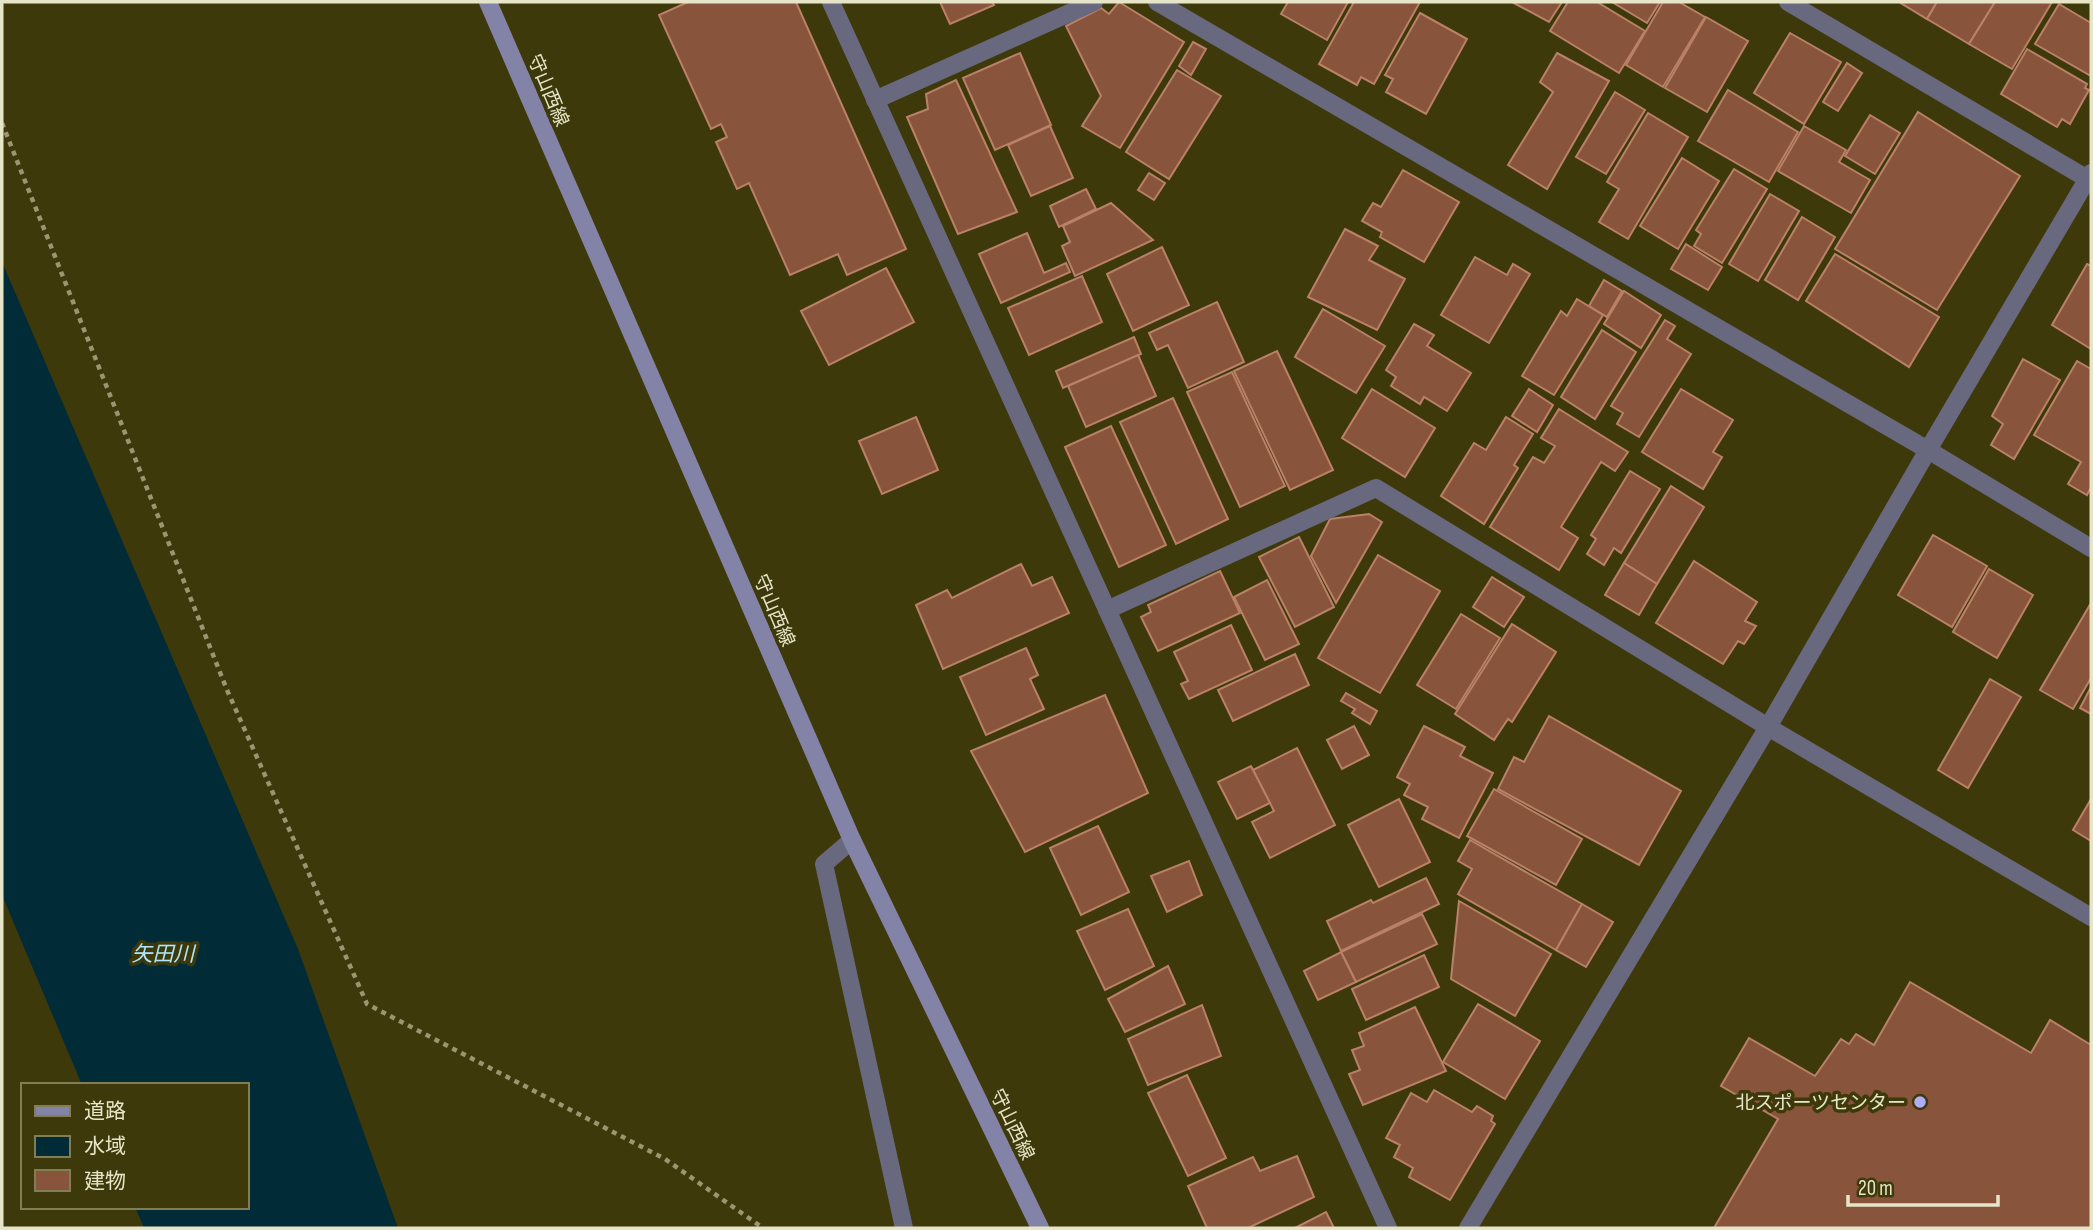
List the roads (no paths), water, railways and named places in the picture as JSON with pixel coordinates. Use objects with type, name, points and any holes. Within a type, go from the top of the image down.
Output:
[{"type":"main road","name":"守山西線","points":[[488,2],[852,840],[1040,1228]]},
{"type":"street","points":[[831,2],[1388,1228]]},
{"type":"street","points":[[874,100],[1094,2]]},
{"type":"street","points":[[1157,2],[1928,450],[2091,548]]},
{"type":"street","points":[[1468,1228],[1768,727],[1928,450],[2090,178],[1788,2]]},
{"type":"street","points":[[1107,610],[1376,488],[1768,727],[2091,916]]},
{"type":"street","points":[[852,840],[824,864],[904,1228]]},
{"type":"water","name":"矢田川","points":[[2,262],[298,949],[398,1228],[144,1228],[136,1209],[248,1209],[248,1083],[81,1083],[2,895]]},
{"type":"place","name":"北スポーツセンター","points":[[1920,1102]]}]
